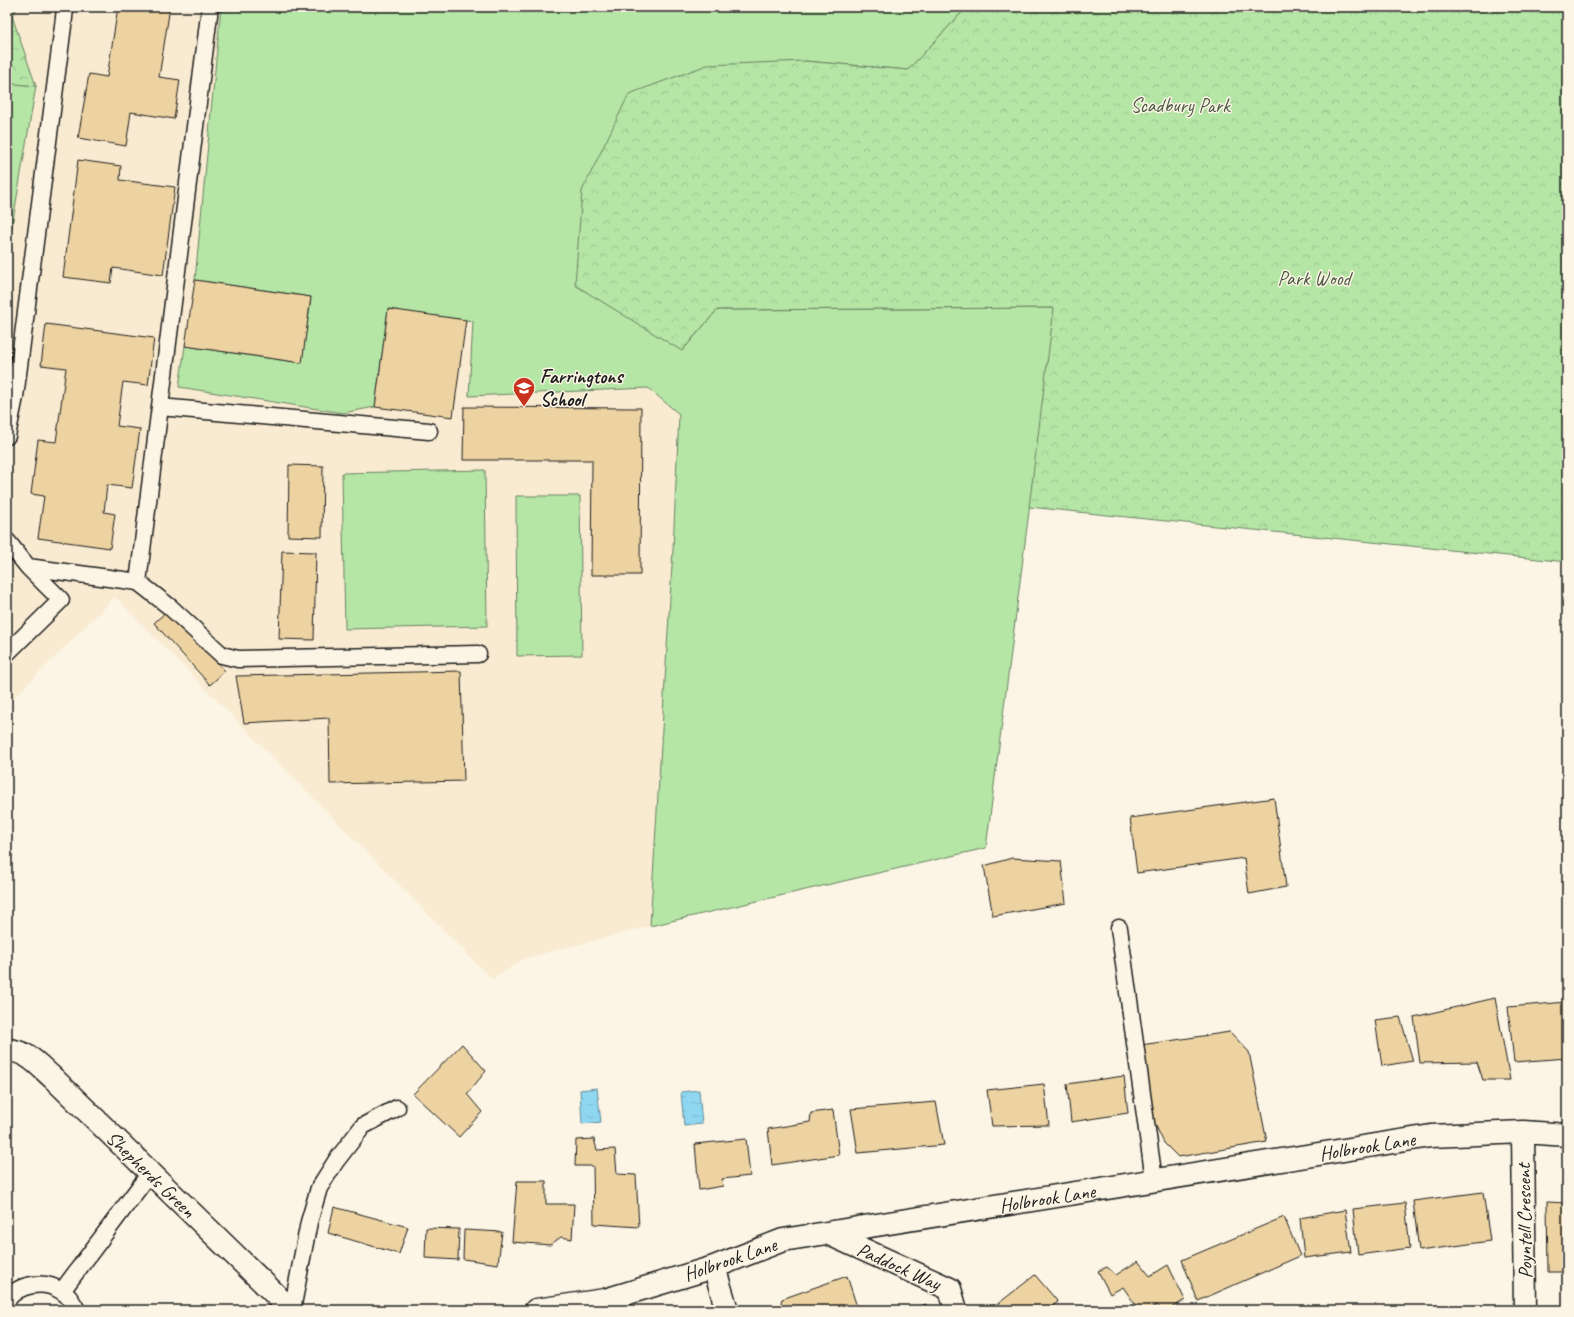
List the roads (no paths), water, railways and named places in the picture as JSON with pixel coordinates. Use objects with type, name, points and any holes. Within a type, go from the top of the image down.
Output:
[{"type":"street","name":"Shepherds Green","points":[[7,1050],[18,1050],[30,1058],[53,1078],[290,1310]]},
{"type":"street","name":"Holbrook Lane","points":[[536,1310],[607,1305],[714,1267],[783,1240],[1431,1136],[1523,1132],[1567,1135]]},
{"type":"street","name":"Poyntell Crescent","points":[[1523,1132],[1525,1310]]},
{"type":"street","name":"Paddock Way","points":[[827,1233],[950,1289],[956,1310]]},
{"type":"street","points":[[714,1267],[727,1310]]},
{"type":"lane","points":[[7,436],[15,398],[65,7]]},
{"type":"lane","points":[[138,582],[210,7]]},
{"type":"lane","points":[[160,407],[429,431]]},
{"type":"lane","points":[[7,541],[28,567],[61,600],[7,653]]},
{"type":"lane","points":[[28,567],[138,582],[170,607],[222,655],[238,659],[478,654]]},
{"type":"lane","points":[[1118,928],[1154,1180]]},
{"type":"lane","points":[[290,1310],[319,1188],[336,1161],[363,1126],[398,1108]]},
{"type":"lane","points":[[62,1291],[150,1173]]},
{"type":"lane","points":[[7,1300],[21,1288],[34,1284],[48,1285],[62,1291],[71,1300],[77,1310]]},
{"type":"water","points":[[597,1088],[601,1122],[582,1124],[580,1090]]},
{"type":"water","points":[[699,1090],[702,1124],[684,1126],[681,1092]]},
{"type":"place","name":"Farringtons School","points":[[524,408]]},
{"type":"park label","name":"Scadbury Park","points":[[1180,105]]},
{"type":"park label","name":"Park Wood","points":[[1314,278]]}]
